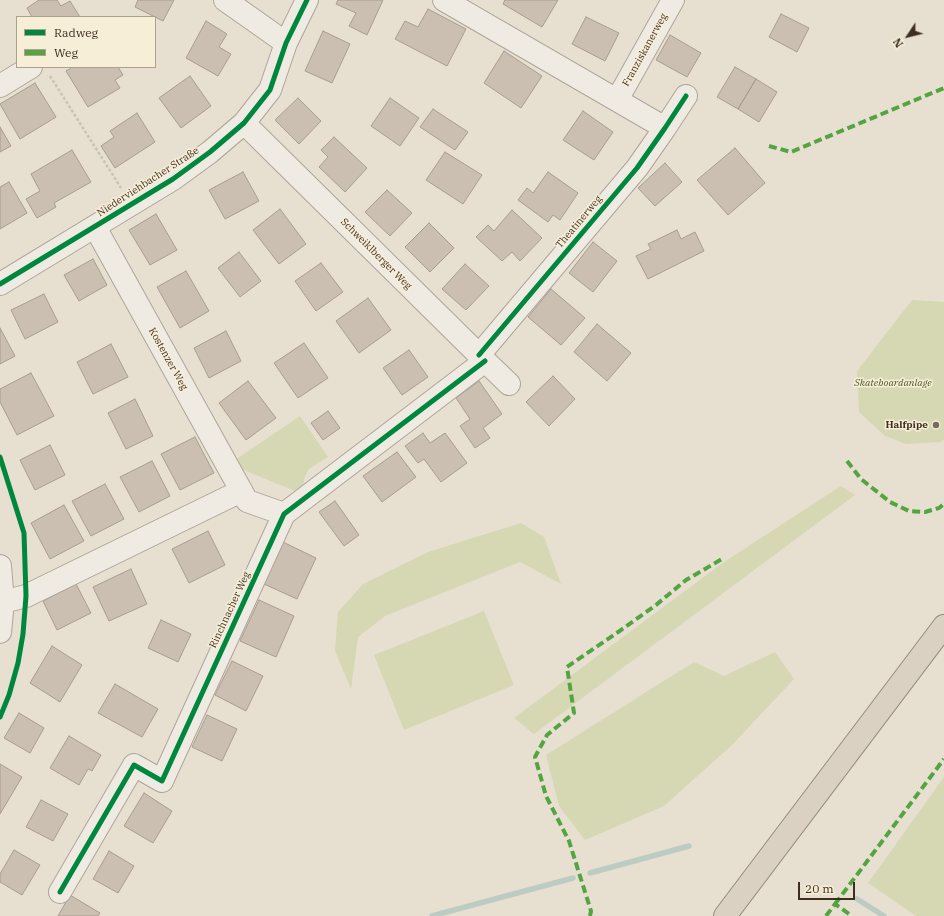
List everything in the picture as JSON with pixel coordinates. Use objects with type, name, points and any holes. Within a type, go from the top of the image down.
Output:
[{"type":"highway","points":[[725,916],[944,626]]},
{"type":"street","points":[[224,0],[286,43]]},
{"type":"street","name":"Niederviehbacher Straße","points":[[0,284],[95,227],[131,203],[173,179],[210,152],[244,123],[270,90],[286,43],[307,0]]},
{"type":"street","points":[[444,0],[665,128]]},
{"type":"street","name":"Franziskanerweg","points":[[617,100],[673,0]]},
{"type":"street","points":[[0,86],[40,70]]},
{"type":"street","name":"Theatinerweg","points":[[482,358],[637,168],[686,96]]},
{"type":"street","name":"Schweiklberger Weg","points":[[244,123],[509,384]]},
{"type":"street","name":"Kostenzer Weg","points":[[95,227],[247,501],[284,514]]},
{"type":"street","name":"Rinchnacher Weg","points":[[60,892],[134,765],[162,781],[284,514],[482,358]]},
{"type":"street","points":[[3,602],[26,596],[241,491]]},
{"type":"street","points":[[0,566],[3,602],[0,632]]},
{"type":"path","points":[[40,70],[131,203]]},
{"type":"green space","name":"Skateboardanlage","points":[[912,300],[944,302],[944,439],[941,442],[906,444],[885,436],[859,412],[857,371]]},
{"type":"green space","points":[[300,416],[328,457],[309,469],[305,476],[303,485],[295,491],[241,469],[235,460]]},
{"type":"green space","points":[[841,486],[855,495],[534,734],[514,718],[724,562]]},
{"type":"green space","points":[[521,523],[544,537],[561,584],[520,562],[385,616],[358,637],[351,689],[335,651],[338,612],[363,584],[428,552]]},
{"type":"green space","points":[[484,611],[514,685],[404,730],[374,655]]},
{"type":"green space","points":[[775,652],[794,679],[732,745],[664,806],[585,840],[559,806],[546,755],[694,662],[724,676]]},
{"type":"green space","points":[[944,777],[944,916],[916,916],[868,883]]},
{"type":"building","points":[[39,0],[57,0],[61,6],[70,1],[79,16],[31,16],[27,8]]},
{"type":"building","points":[[138,0],[174,0],[163,21],[156,18],[156,16],[135,7]]},
{"type":"building","points":[[338,0],[383,0],[367,35],[349,26],[356,13],[336,4]]},
{"type":"building","points":[[505,0],[558,0],[542,27],[503,4]]},
{"type":"building","points":[[428,9],[466,29],[447,66],[395,39],[405,21],[418,27]]},
{"type":"building","points":[[781,14],[809,28],[797,52],[769,37]]},
{"type":"building","points":[[586,17],[619,33],[605,61],[572,44]]},
{"type":"building","points":[[206,21],[227,34],[219,47],[231,54],[218,76],[186,58]]},
{"type":"building","points":[[323,31],[350,44],[332,83],[305,71]]},
{"type":"building","points":[[670,35],[701,53],[687,77],[656,60]]},
{"type":"building","points":[[504,51],[542,76],[521,108],[484,83]]},
{"type":"building","points":[[735,67],[756,79],[738,109],[717,97]]},
{"type":"building","points":[[71,68],[119,68],[123,75],[115,80],[120,88],[88,107],[66,71]]},
{"type":"building","points":[[190,76],[211,106],[181,128],[159,98]]},
{"type":"building","points":[[756,79],[777,92],[759,122],[738,109]]},
{"type":"building","points":[[35,83],[56,117],[20,139],[0,104]]},
{"type":"building","points":[[298,98],[321,121],[299,144],[275,120]]},
{"type":"building","points":[[390,98],[419,118],[400,146],[371,126]]},
{"type":"building","points":[[433,109],[468,132],[455,150],[420,127]]},
{"type":"building","points":[[583,111],[613,132],[594,160],[563,140]]},
{"type":"building","points":[[137,113],[155,142],[115,168],[101,146],[114,137],[110,131]]},
{"type":"building","points":[[0,127],[11,146],[0,152]]},
{"type":"building","points":[[334,137],[367,168],[345,192],[319,167],[328,157],[321,150]]},
{"type":"building","points":[[735,148],[765,183],[728,215],[697,180]]},
{"type":"building","points":[[72,150],[91,182],[54,203],[56,207],[37,218],[26,199],[40,191],[31,174]]},
{"type":"building","points":[[445,152],[482,175],[463,204],[426,180]]},
{"type":"building","points":[[665,163],[682,182],[655,206],[638,188]]},
{"type":"building","points":[[243,172],[259,201],[225,219],[209,190]]},
{"type":"building","points":[[548,172],[578,193],[560,220],[553,215],[548,222],[518,200],[527,188],[533,193]]},
{"type":"building","points":[[9,182],[27,213],[0,229],[0,187]]},
{"type":"building","points":[[387,190],[412,213],[390,236],[365,212]]},
{"type":"building","points":[[280,209],[306,244],[279,264],[253,230]]},
{"type":"building","points":[[512,210],[542,238],[520,261],[512,252],[502,261],[476,237],[488,225],[494,231]]},
{"type":"building","points":[[156,214],[177,250],[150,265],[129,230]]},
{"type":"building","points":[[429,223],[454,248],[430,272],[405,247]]},
{"type":"building","points":[[677,230],[681,239],[695,232],[704,251],[648,279],[636,256],[651,249],[648,244]]},
{"type":"building","points":[[593,242],[617,261],[593,292],[569,273]]},
{"type":"building","points":[[239,252],[261,281],[240,297],[218,268]]},
{"type":"building","points":[[93,259],[107,285],[79,301],[64,275]]},
{"type":"building","points":[[321,263],[343,292],[316,311],[295,281]]},
{"type":"building","points":[[465,264],[489,286],[466,310],[442,289]]},
{"type":"building","points":[[186,271],[209,311],[180,328],[157,287]]},
{"type":"building","points":[[551,289],[585,318],[561,345],[528,317]]},
{"type":"building","points":[[44,294],[58,322],[25,339],[11,310]]},
{"type":"building","points":[[368,298],[391,330],[359,353],[336,321]]},
{"type":"building","points":[[597,324],[631,353],[607,381],[574,352]]},
{"type":"building","points":[[0,328],[15,356],[0,364]]},
{"type":"building","points":[[226,331],[241,361],[209,378],[194,348]]},
{"type":"building","points":[[304,343],[328,378],[298,398],[274,363]]},
{"type":"building","points":[[111,344],[128,377],[93,394],[77,362]]},
{"type":"building","points":[[409,350],[428,377],[402,395],[383,368]]},
{"type":"building","points":[[31,373],[54,416],[17,435],[0,402],[0,389]]},
{"type":"building","points":[[553,376],[575,399],[549,426],[526,402]]},
{"type":"building","points":[[248,381],[276,418],[246,440],[219,403]]},
{"type":"building","points":[[479,381],[502,414],[483,428],[490,438],[475,448],[460,426],[470,419],[456,398]]},
{"type":"building","points":[[135,399],[153,436],[126,449],[108,413]]},
{"type":"building","points":[[328,411],[340,428],[323,440],[311,423]]},
{"type":"building","points":[[423,433],[430,443],[445,433],[467,463],[441,482],[424,459],[418,463],[405,446]]},
{"type":"building","points":[[195,437],[214,473],[180,490],[161,454]]},
{"type":"building","points":[[50,445],[65,475],[35,490],[20,460]]},
{"type":"building","points":[[397,452],[416,477],[382,502],[363,476]]},
{"type":"building","points":[[152,461],[170,496],[139,512],[120,477]]},
{"type":"building","points":[[105,484],[124,519],[91,536],[72,501]]},
{"type":"building","points":[[335,501],[359,535],[344,546],[319,512]]},
{"type":"building","points":[[64,505],[84,541],[50,559],[31,523]]},
{"type":"building","points":[[208,531],[225,565],[189,583],[172,549]]},
{"type":"building","points":[[283,542],[316,558],[297,599],[264,584]]},
{"type":"building","points":[[131,569],[147,604],[109,621],[93,587]]},
{"type":"building","points":[[76,584],[91,613],[57,630],[43,601]]},
{"type":"building","points":[[259,600],[294,616],[276,657],[240,641]]},
{"type":"building","points":[[161,620],[191,634],[178,662],[148,648]]},
{"type":"building","points":[[52,646],[82,665],[60,702],[30,683]]},
{"type":"building","points":[[232,661],[263,676],[246,711],[215,695]]},
{"type":"building","points":[[115,684],[158,709],[142,737],[98,713]]},
{"type":"building","points":[[19,713],[44,728],[30,753],[4,738]]},
{"type":"building","points":[[207,715],[237,729],[222,761],[192,747]]},
{"type":"building","points":[[69,736],[101,755],[92,771],[88,769],[79,785],[50,768]]},
{"type":"building","points":[[0,764],[22,777],[0,814]]},
{"type":"building","points":[[144,793],[172,811],[153,843],[124,826]]},
{"type":"building","points":[[41,800],[68,814],[53,841],[26,827]]},
{"type":"building","points":[[14,850],[40,865],[22,895],[0,882],[0,874]]},
{"type":"building","points":[[109,851],[134,866],[118,893],[93,879]]},
{"type":"building","points":[[70,895],[100,913],[98,916],[58,916]]},
{"type":"waterway","points":[[590,873],[689,846]]},
{"type":"waterway","points":[[432,916],[573,878]]},
{"type":"waterway","points":[[857,899],[884,916]]},
{"type":"marked path","points":[[769,146],[791,152],[944,88]]},
{"type":"marked path","points":[[847,461],[861,479],[890,502],[909,511],[925,512],[939,508],[944,504]]},
{"type":"marked path","points":[[590,916],[591,911],[569,841],[546,796],[535,757],[547,735],[574,713],[567,667],[656,605],[686,580],[722,559]]},
{"type":"marked path","points":[[835,904],[944,759]]},
{"type":"marked path","points":[[826,916],[835,904],[852,916]]},
{"type":"cycle path","points":[[0,284],[173,179],[210,152],[244,123],[270,90],[286,43],[307,0]]},
{"type":"cycle path","points":[[479,355],[637,168],[686,96]]},
{"type":"cycle path","points":[[60,892],[134,765],[162,781],[284,514],[485,361]]},
{"type":"cycle path","points":[[0,457],[24,533],[26,596],[23,634],[18,663],[9,695],[0,717]]},
{"type":"place","name":"Halfpipe","points":[[936,425]]}]
